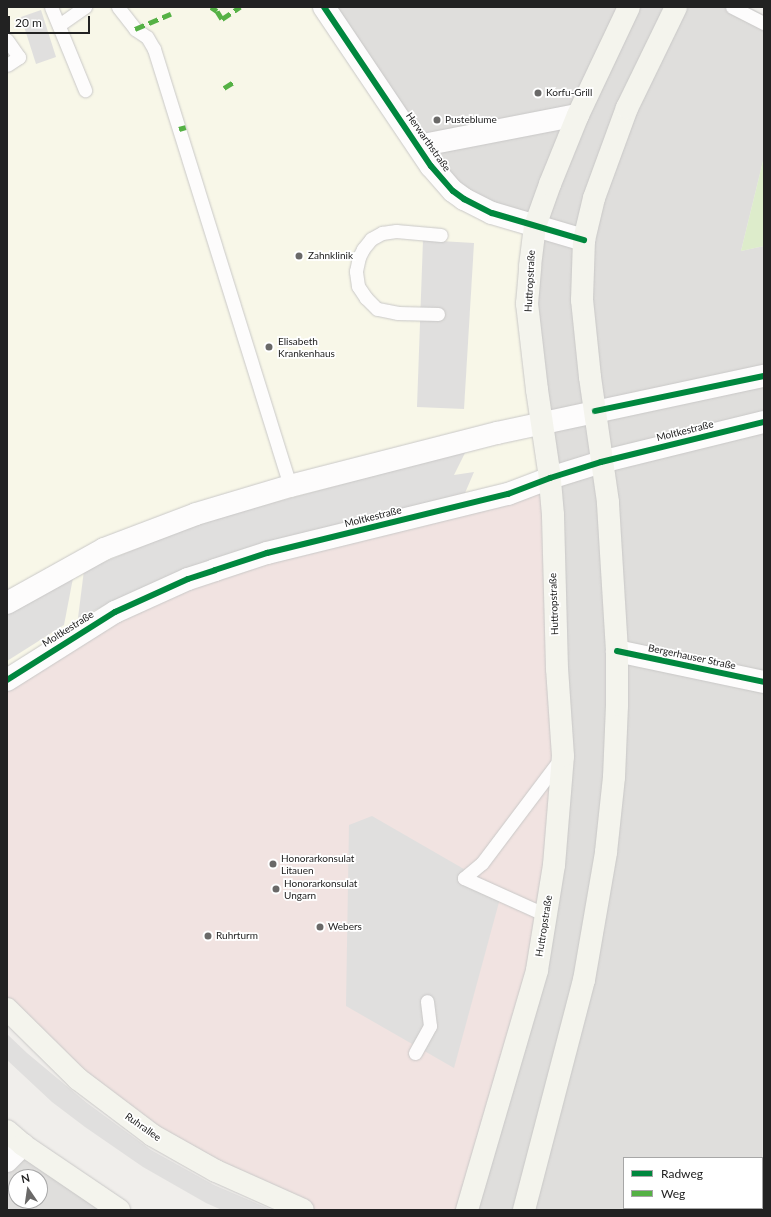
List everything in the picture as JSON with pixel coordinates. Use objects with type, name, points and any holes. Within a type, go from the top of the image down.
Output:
[{"type":"main road","name":"Huttropstraße","points":[[467,1210],[537,970],[554,865],[563,756],[556,669],[553,515],[550,478],[527,304],[535,226],[578,115],[629,7]]},
{"type":"main road","points":[[524,1210],[584,980],[606,852],[614,777],[617,705],[617,651],[608,502],[601,462],[582,300],[584,240],[594,198],[627,108],[676,7]]},
{"type":"main road","name":"Ruhrallee","points":[[7,1010],[78,1079],[152,1135],[216,1171],[302,1210]]},
{"type":"main road","points":[[7,1131],[23,1145],[119,1210]]},
{"type":"street","name":"Herwarthstraße","points":[[324,7],[443,181],[464,199],[492,213],[584,240]]},
{"type":"street","name":"Herwarthstraße","points":[[418,146],[578,115]]},
{"type":"street","points":[[7,603],[104,550],[196,514],[290,486],[444,446],[595,411],[764,376]]},
{"type":"street","name":"Moltkestraße","points":[[7,680],[115,612],[188,579],[266,553],[508,494],[550,478],[601,462],[764,422]]},
{"type":"street","name":"Bergerhauser Straße","points":[[617,651],[764,682]]},
{"type":"street","points":[[7,1161],[23,1145]]},
{"type":"lane","points":[[51,7],[85,90]]},
{"type":"lane","points":[[58,25],[85,7]]},
{"type":"lane","points":[[118,7],[135,28],[147,37],[154,49],[290,486]]},
{"type":"lane","points":[[732,7],[764,23]]},
{"type":"lane","points":[[7,40],[19,57],[7,65]]},
{"type":"lane","points":[[438,314],[398,313],[377,309],[366,298],[358,286],[356,271],[359,257],[363,249],[371,239],[382,233],[396,231],[441,235]]},
{"type":"lane","points":[[546,914],[464,878],[482,863],[563,756]]},
{"type":"lane","points":[[415,1052],[430,1026],[427,1001]]},
{"type":"shaded area","name":"Elisabeth Krankenhaus","points":[[7,7],[321,7],[430,167],[532,226],[549,477],[188,577],[7,677]]},
{"type":"shaded area","points":[[326,7],[628,7],[533,222],[466,198]]},
{"type":"shaded area","points":[[631,7],[749,7],[764,15],[764,157],[741,251],[764,246],[764,1210],[469,1210],[538,390],[537,229]]},
{"type":"shaded area","points":[[41,10],[56,57],[36,64],[21,17]]},
{"type":"shaded area","points":[[423,240],[474,243],[464,409],[417,407]]},
{"type":"shaded area","points":[[466,451],[454,475],[474,472],[465,493],[303,534],[187,568],[78,618],[84,570],[177,532],[234,513]]},
{"type":"shaded area","points":[[549,480],[560,758],[535,971],[464,1210],[305,1210],[153,1134],[7,1008],[7,681],[190,581]]},
{"type":"shaded area","points":[[73,578],[64,625],[7,661],[7,614]]},
{"type":"shaded area","points":[[372,816],[502,891],[454,1068],[346,1006],[349,825]]},
{"type":"shaded area","points":[[7,1034],[27,1053],[87,1103],[151,1150],[214,1185],[272,1210],[222,1210],[206,1203],[143,1167],[52,1102],[7,1060]]},
{"type":"shaded area","points":[[22,1149],[115,1210],[7,1210],[7,1164]]},
{"type":"green space","points":[[764,157],[764,246],[741,251]]},
{"type":"marked path","points":[[211,7],[217,11],[222,19],[240,7]]},
{"type":"marked path","points":[[135,29],[171,14]]},
{"type":"marked path","points":[[224,88],[235,81]]},
{"type":"marked path","points":[[179,129],[186,127]]},
{"type":"cycle path","points":[[324,7],[431,166],[453,191],[464,199],[492,213],[584,240]]},
{"type":"cycle path","points":[[595,411],[764,376]]},
{"type":"cycle path","points":[[7,680],[115,612],[188,579],[267,553],[508,494],[550,478],[601,462],[764,422]]},
{"type":"cycle path","points":[[617,651],[764,682]]},
{"type":"place","name":"Korfu-Grill","points":[[538,93]]},
{"type":"place","name":"Pusteblume","points":[[437,120]]},
{"type":"place","name":"Zahnklinik","points":[[299,256]]},
{"type":"place","name":"Elisabeth Krankenhaus","points":[[269,347]]},
{"type":"place","name":"Honorarkonsulat Litauen","points":[[273,864]]},
{"type":"place","name":"Honorarkonsulat Ungarn","points":[[276,889]]},
{"type":"place","name":"Webers","points":[[320,927]]},
{"type":"place","name":"Ruhrturm","points":[[208,936]]}]
